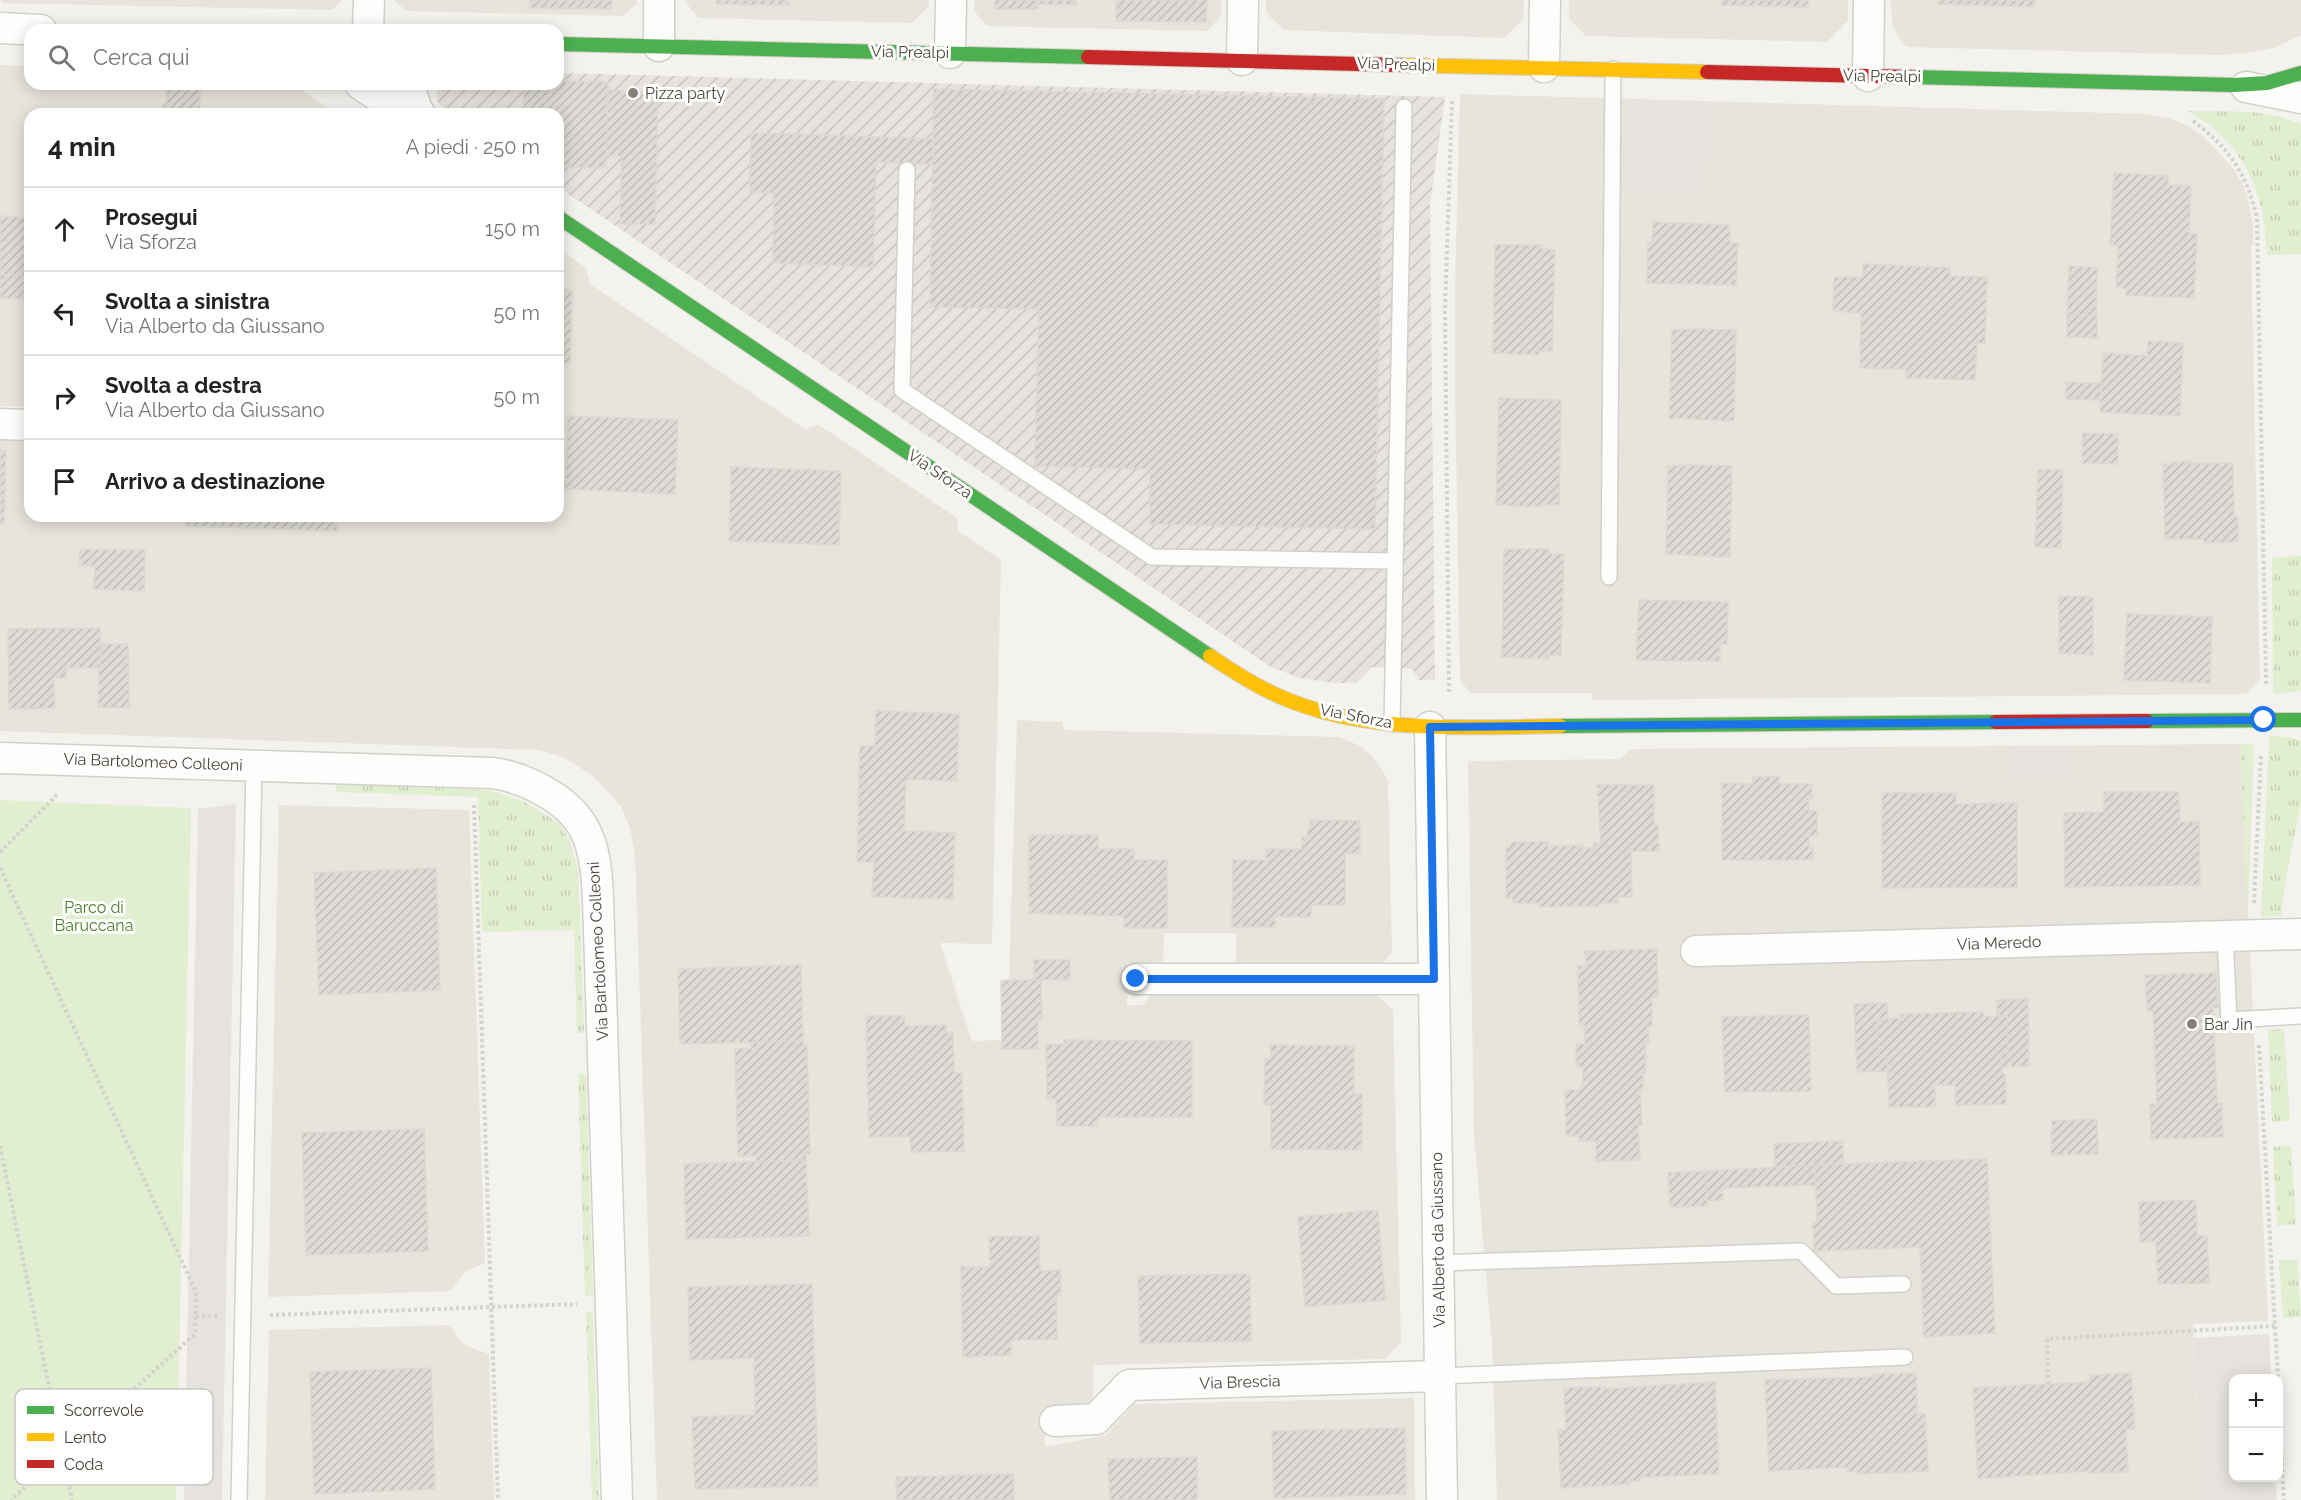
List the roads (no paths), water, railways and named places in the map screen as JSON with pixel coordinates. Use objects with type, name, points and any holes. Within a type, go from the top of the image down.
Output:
[{"type":"street","points":[[368,24],[369,0]]},
{"type":"street","points":[[659,46],[660,0]]},
{"type":"street","points":[[950,53],[951,0]]},
{"type":"street","points":[[1242,60],[1243,0]]},
{"type":"street","points":[[1544,67],[1545,0]]},
{"type":"street","points":[[1868,76],[1869,0]]},
{"type":"street","points":[[0,28],[24,29]]},
{"type":"street","name":"Via Prealpi","points":[[564,44],[2234,85],[2267,83],[2301,74]]},
{"type":"street","name":"Via Prealpi","points":[[2234,85],[2301,98]]},
{"type":"street","points":[[369,90],[396,108]]},
{"type":"street","points":[[411,90],[416,108]]},
{"type":"street","name":"Via Sforza","points":[[564,221],[1241,677],[1283,698],[1320,710],[1392,724],[1440,727],[2301,720]]},
{"type":"street","points":[[0,424],[24,425]]},
{"type":"street","name":"Via Alberto da Giussano","points":[[1440,727],[1434,979],[1442,1500]]},
{"type":"street","name":"Via Bartolomeo Colleoni","points":[[0,759],[504,774],[542,790],[570,808],[590,840],[597,881],[617,1500]]},
{"type":"street","name":"Via Meredo","points":[[1696,951],[2301,934]]},
{"type":"street","points":[[1136,979],[1434,979]]},
{"type":"street","name":"Via Brescia","points":[[1055,1421],[1096,1419],[1129,1386],[1440,1376]]},
{"type":"lane","points":[[1609,577],[1613,69]]},
{"type":"lane","points":[[1392,724],[1404,106]]},
{"type":"lane","points":[[907,170],[902,390],[1152,557],[1395,561]]},
{"type":"lane","points":[[239,1500],[254,765]]},
{"type":"lane","points":[[2225,935],[2229,1020],[2301,1016]]},
{"type":"lane","points":[[1439,1263],[1801,1251],[1836,1286],[1903,1284]]},
{"type":"lane","points":[[1440,1376],[1905,1357]]},
{"type":"place","name":"Pizza party","points":[[633,93]]},
{"type":"place","name":"Bar Jin","points":[[2192,1024]]},
{"type":"park label","name":"Parco di Baruccana","points":[[94,916]]}]
